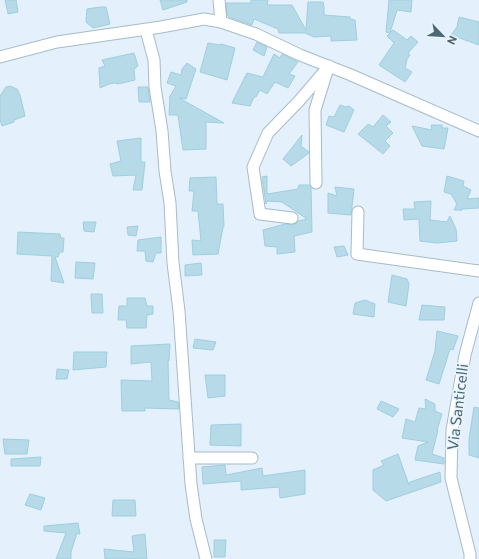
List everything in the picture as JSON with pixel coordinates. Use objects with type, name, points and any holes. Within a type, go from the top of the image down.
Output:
[{"type":"street","points":[[219,0],[221,22]]},
{"type":"street","points":[[0,57],[57,42],[146,30],[204,19],[221,22],[256,34],[300,55],[329,66],[479,131]]},
{"type":"street","points":[[146,30],[154,60],[155,87],[162,131],[165,171],[170,203],[173,263],[179,311],[189,458],[196,519],[206,559]]},
{"type":"street","points":[[316,183],[315,110],[329,66]]},
{"type":"street","points":[[292,218],[260,214],[253,167],[268,133],[329,66]]},
{"type":"street","points":[[358,212],[357,254],[479,271]]},
{"type":"street","name":"Via Santicelli","points":[[470,559],[451,478],[452,430],[465,355],[479,303]]},
{"type":"street","points":[[189,458],[252,458]]},
{"type":"building","points":[[5,0],[16,0],[18,12],[8,14]]},
{"type":"building","points":[[160,0],[187,0],[187,2],[163,10]]},
{"type":"building","points":[[251,0],[268,0],[267,5],[292,5],[306,30],[308,2],[323,2],[324,15],[350,17],[350,19],[355,20],[357,40],[331,41],[331,36],[314,37],[305,33],[279,33],[278,29],[254,19],[252,25],[227,15],[226,3],[251,3]]},
{"type":"building","points":[[389,0],[412,0],[411,12],[397,10],[390,33],[386,32]]},
{"type":"building","points":[[106,7],[110,24],[93,28],[86,22],[87,9]]},
{"type":"building","points":[[459,17],[479,22],[479,45],[451,35],[457,27]]},
{"type":"building","points":[[393,30],[407,40],[411,36],[418,42],[408,53],[410,55],[407,59],[405,68],[412,72],[405,82],[379,65],[394,43],[387,36]]},
{"type":"building","points":[[257,42],[267,47],[264,56],[253,50]]},
{"type":"building","points":[[208,43],[221,44],[235,48],[227,80],[200,72]]},
{"type":"building","points":[[134,53],[138,66],[134,69],[135,80],[118,84],[109,84],[100,88],[99,68],[105,66],[102,60]]},
{"type":"building","points":[[274,54],[280,58],[282,54],[298,62],[289,74],[295,76],[288,88],[275,82],[267,94],[260,90],[256,97],[254,97],[250,106],[232,103],[247,73],[263,77]]},
{"type":"building","points":[[187,63],[196,69],[186,99],[179,98],[224,123],[206,122],[206,149],[183,150],[178,115],[169,115],[169,98],[176,86],[167,83],[171,72],[181,75],[182,69]]},
{"type":"building","points":[[10,86],[17,89],[20,95],[25,116],[2,126],[0,120],[0,96],[6,87]]},
{"type":"building","points":[[138,87],[148,87],[150,102],[139,102]]},
{"type":"building","points":[[340,105],[346,107],[349,106],[354,110],[344,132],[326,125],[329,116],[334,117]]},
{"type":"building","points":[[383,115],[391,122],[386,126],[393,133],[385,141],[390,146],[383,154],[358,134],[368,124],[373,127]]},
{"type":"building","points":[[431,125],[442,125],[442,128],[448,128],[444,149],[422,146],[412,126],[432,130]]},
{"type":"building","points":[[302,135],[301,146],[309,153],[291,166],[283,159]]},
{"type":"building","points":[[141,138],[141,162],[145,162],[142,190],[133,190],[136,175],[113,176],[110,164],[121,161],[117,141]]},
{"type":"building","points":[[267,176],[267,194],[298,189],[299,185],[309,185],[311,188],[312,232],[294,236],[295,252],[277,254],[277,247],[265,246],[263,230],[285,224],[294,225],[298,221],[307,219],[282,202],[267,201],[266,204],[262,177]]},
{"type":"building","points":[[447,176],[464,181],[463,186],[471,190],[467,199],[479,198],[479,208],[462,209],[461,211],[454,210],[457,204],[451,194],[444,192]]},
{"type":"building","points":[[216,177],[217,204],[223,204],[224,227],[218,254],[193,255],[192,240],[201,241],[198,211],[192,211],[194,191],[189,191],[190,178]]},
{"type":"building","points":[[335,187],[354,189],[351,215],[328,213],[328,193],[337,196]]},
{"type":"building","points":[[431,201],[430,220],[447,222],[450,216],[456,229],[457,241],[437,243],[420,241],[419,219],[404,220],[403,209],[415,209],[414,202]]},
{"type":"building","points":[[83,222],[96,222],[94,232],[84,231]]},
{"type":"building","points":[[138,226],[136,236],[128,235],[127,227]]},
{"type":"building","points":[[18,232],[60,234],[61,238],[64,238],[63,252],[60,252],[58,257],[55,257],[64,283],[51,281],[52,256],[17,254]]},
{"type":"building","points":[[161,237],[161,253],[156,253],[153,262],[146,261],[145,251],[137,251],[138,240]]},
{"type":"building","points":[[344,246],[348,255],[337,257],[334,247]]},
{"type":"building","points":[[76,262],[95,263],[93,279],[75,278]]},
{"type":"building","points":[[201,263],[202,275],[185,276],[185,265]]},
{"type":"building","points":[[392,275],[407,279],[409,284],[406,306],[388,302]]},
{"type":"building","points":[[91,294],[102,294],[103,313],[92,313]]},
{"type":"building","points":[[127,298],[145,298],[147,306],[153,306],[153,314],[147,315],[146,328],[127,328],[126,320],[118,320],[119,306],[127,306]]},
{"type":"building","points":[[365,300],[375,304],[374,317],[353,314],[355,303]]},
{"type":"building","points":[[422,305],[445,307],[444,320],[419,320]]},
{"type":"building","points":[[437,331],[458,336],[453,350],[450,349],[439,384],[426,380],[435,351]]},
{"type":"building","points":[[195,339],[216,342],[213,350],[193,348]]},
{"type":"building","points":[[170,344],[168,361],[169,400],[178,402],[179,409],[145,408],[145,411],[122,411],[121,380],[152,381],[151,362],[131,364],[131,346]]},
{"type":"building","points":[[74,352],[107,352],[106,367],[73,370]]},
{"type":"building","points":[[57,369],[69,370],[67,379],[56,379]]},
{"type":"building","points":[[205,375],[225,375],[225,396],[208,398]]},
{"type":"building","points":[[425,399],[435,404],[435,411],[442,414],[432,454],[444,458],[444,464],[415,460],[418,446],[428,442],[402,438],[406,419],[415,422],[419,408],[426,409]]},
{"type":"building","points":[[381,401],[399,409],[393,417],[377,409]]},
{"type":"building","points":[[474,407],[479,408],[479,458],[469,455],[469,439]]},
{"type":"building","points":[[241,424],[241,446],[210,445],[211,425]]},
{"type":"building","points":[[3,439],[29,440],[27,454],[5,454]]},
{"type":"building","points":[[398,454],[409,485],[410,482],[440,472],[441,482],[386,501],[373,490],[373,470],[384,465],[381,461]]},
{"type":"building","points":[[41,457],[40,466],[11,466],[11,459]]},
{"type":"building","points":[[225,465],[226,475],[262,468],[263,476],[305,470],[305,494],[280,498],[279,487],[241,490],[241,481],[203,484],[202,467]]},
{"type":"building","points":[[30,494],[45,498],[41,510],[25,505]]},
{"type":"building","points":[[113,500],[135,500],[136,516],[112,516]]},
{"type":"building","points":[[78,523],[80,534],[77,533],[71,552],[71,559],[56,559],[66,533],[44,531],[44,526]]},
{"type":"building","points":[[145,534],[147,559],[105,559],[104,549],[134,552],[132,536]]},
{"type":"building","points":[[214,540],[226,540],[225,557],[214,557]]}]
